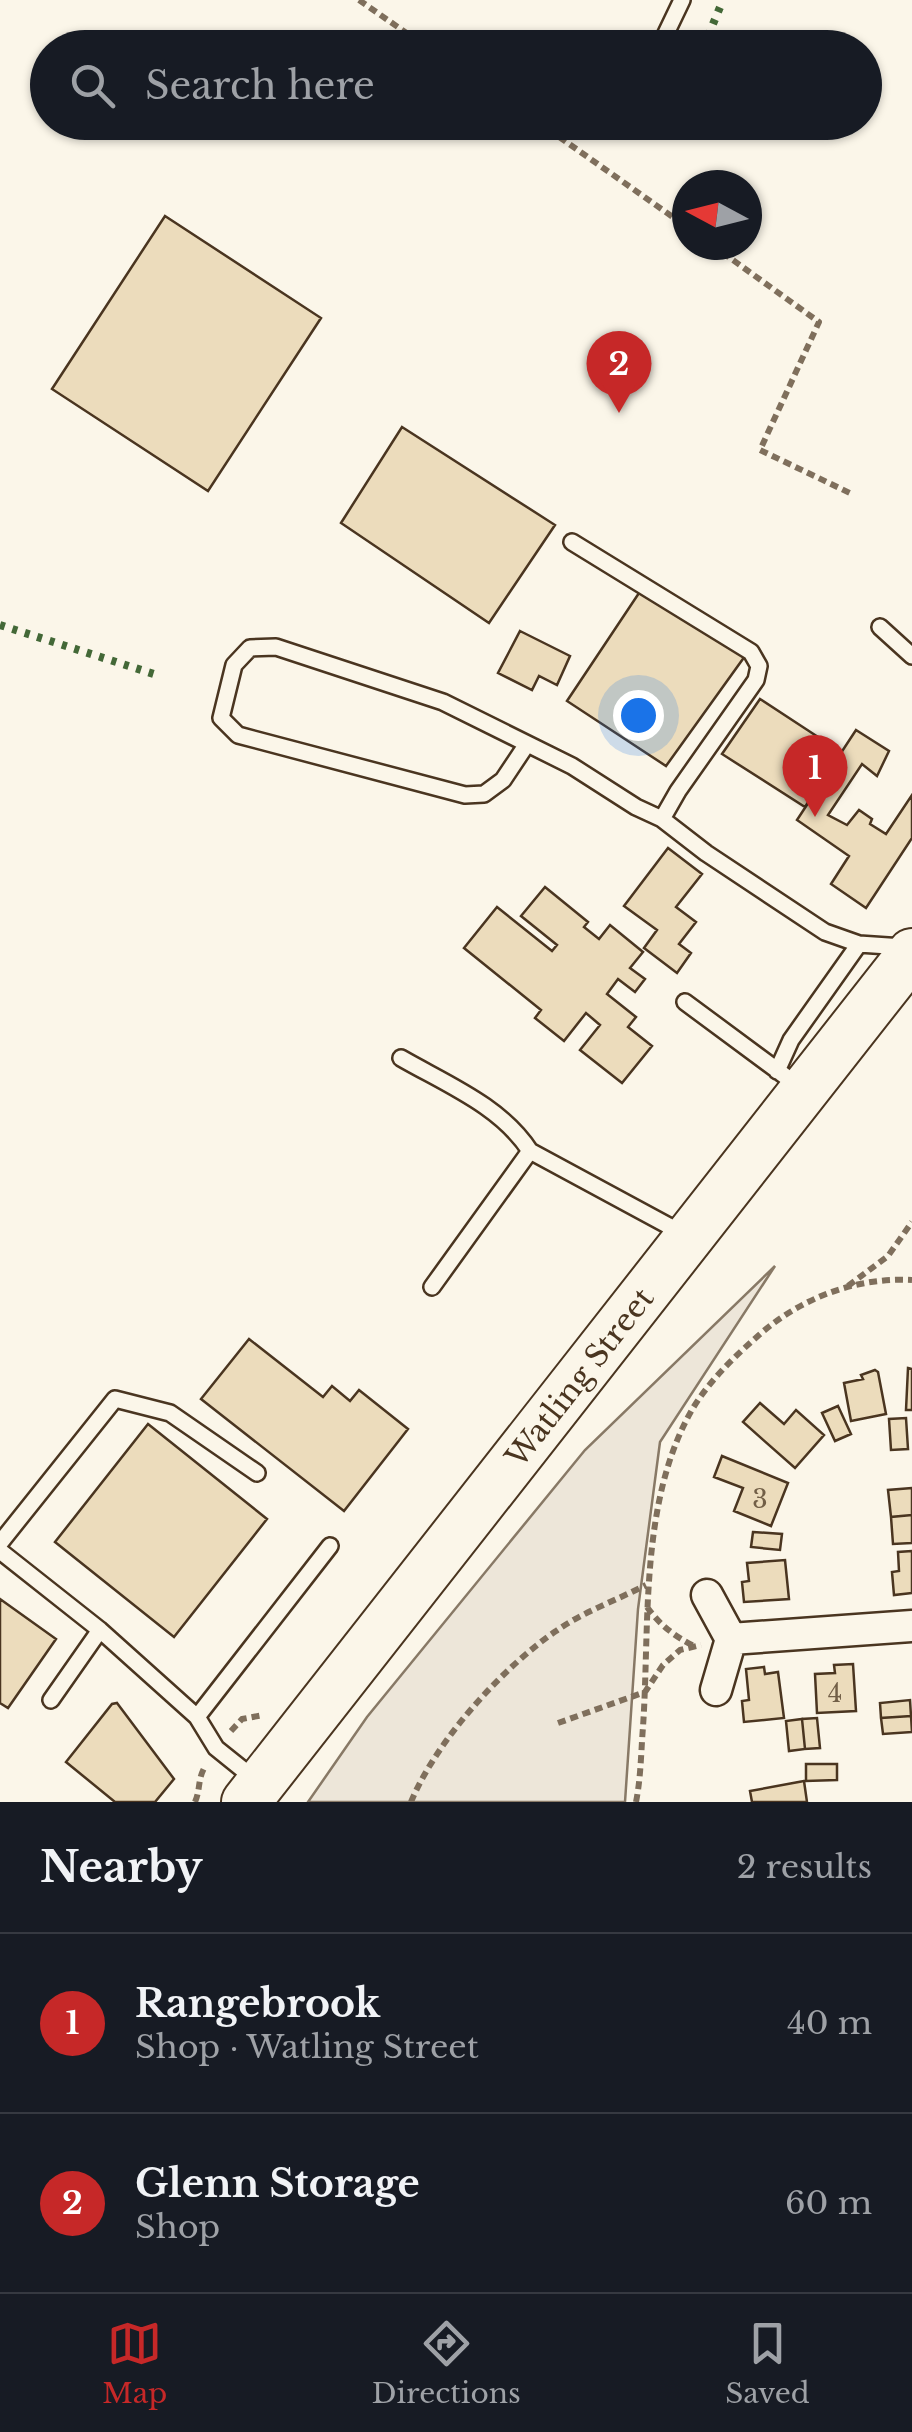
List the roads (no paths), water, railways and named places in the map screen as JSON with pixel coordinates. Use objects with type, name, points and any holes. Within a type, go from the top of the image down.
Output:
[{"type":"highway","name":"Watling Street","points":[[253,1793],[688,1239],[791,1081],[912,950]]},
{"type":"street","points":[[707,1595],[731,1639],[716,1690]]},
{"type":"street","points":[[731,1639],[912,1626]]},
{"type":"lane","points":[[667,30],[682,0]]},
{"type":"lane","points":[[572,542],[750,652],[759,666],[756,680],[662,819]]},
{"type":"lane","points":[[880,627],[912,656]]},
{"type":"lane","points":[[527,744],[503,780],[484,794],[465,795],[238,735],[221,718],[234,665],[250,648],[276,646],[443,702],[572,766],[662,819],[706,854],[825,932],[859,944],[912,950]]},
{"type":"lane","points":[[791,1081],[791,1040],[859,944]]},
{"type":"lane","points":[[685,1002],[791,1081]]},
{"type":"lane","points":[[400,1058],[488,1108],[520,1135],[530,1151],[688,1239]]},
{"type":"lane","points":[[432,1287],[530,1151]]},
{"type":"lane","points":[[0,1543],[115,1399],[170,1413],[257,1473]]},
{"type":"lane","points":[[197,1717],[330,1546]]},
{"type":"lane","points":[[0,1551],[100,1630],[197,1717],[216,1748],[253,1793]]},
{"type":"lane","points":[[52,1700],[100,1630]]},
{"type":"place","name":"Glenn Storage","points":[[619,413]]},
{"type":"place","name":"Rangebrook","points":[[815,817]]}]
